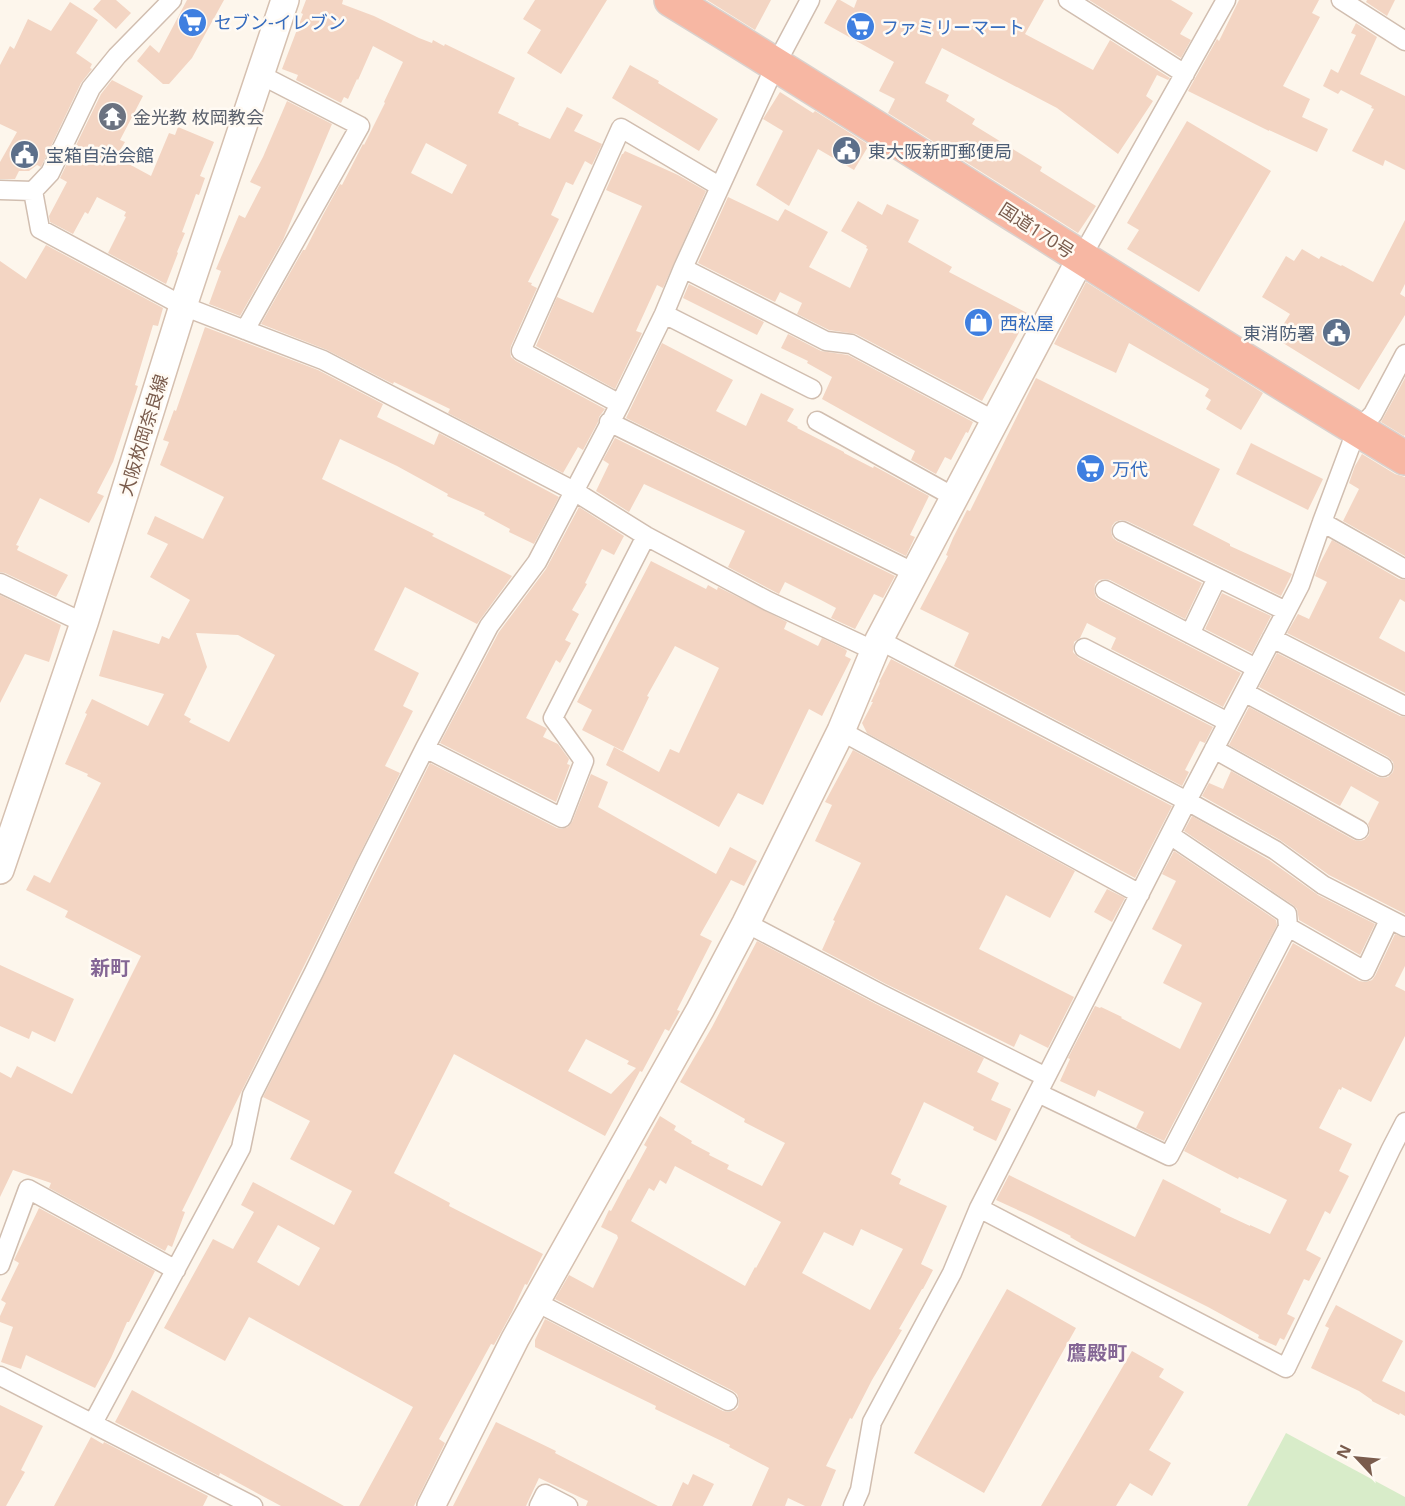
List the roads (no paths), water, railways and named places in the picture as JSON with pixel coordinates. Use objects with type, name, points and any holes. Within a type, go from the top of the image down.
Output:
[{"type":"highway","name":"国道170号","points":[[671,0],[850,110],[1081,258],[1405,458]]},
{"type":"street","points":[[0,190],[33,191],[50,173],[91,88],[117,56],[172,0]]},
{"type":"street","name":"大阪枚岡奈良線","points":[[0,870],[84,623],[183,306],[285,0]]},
{"type":"street","points":[[93,1423],[241,1148],[252,1095],[425,748],[489,626],[537,562],[620,404],[664,314],[719,186],[776,64],[810,0]]},
{"type":"street","points":[[1068,0],[1185,74]]},
{"type":"street","points":[[431,1506],[515,1338],[700,1010],[746,923],[842,731],[877,646],[954,497],[1081,258],[1226,0]]},
{"type":"street","points":[[1341,0],[1405,41]]},
{"type":"street","points":[[245,330],[360,126],[261,75]]},
{"type":"street","points":[[620,404],[521,351],[621,128],[719,186]]},
{"type":"street","points":[[33,191],[40,229],[183,306],[323,360],[574,491],[646,536],[768,601],[877,646],[1187,801],[1275,850],[1323,885],[1397,923],[1365,970],[1288,927]]},
{"type":"street","points":[[683,268],[826,341],[851,344],[995,421]]},
{"type":"street","points":[[664,314],[812,389]]},
{"type":"street","points":[[853,1506],[860,1490],[872,1422],[952,1273],[979,1208],[1300,585],[1352,441],[1358,430],[1373,414],[1405,354]]},
{"type":"street","points":[[817,421],[954,497]]},
{"type":"street","points":[[609,422],[915,573]]},
{"type":"street","points":[[1322,522],[1405,569]]},
{"type":"street","points":[[1122,531],[1287,611]]},
{"type":"street","points":[[425,748],[561,818],[584,761],[553,718],[646,536]]},
{"type":"street","points":[[1190,634],[1218,578]]},
{"type":"street","points":[[0,583],[84,623]]},
{"type":"street","points":[[1105,590],[1256,668]]},
{"type":"street","points":[[1272,638],[1405,706]]},
{"type":"street","points":[[1084,648],[1228,722]]},
{"type":"street","points":[[1244,692],[1383,767]]},
{"type":"street","points":[[842,731],[1140,894]]},
{"type":"street","points":[[1214,749],[1359,830]]},
{"type":"street","points":[[746,923],[881,994],[1169,1156],[1288,927],[1287,914],[1170,835]]},
{"type":"street","points":[[979,1208],[1286,1368],[1405,1122]]},
{"type":"street","points":[[0,1265],[28,1189],[176,1270]]},
{"type":"street","points":[[536,1302],[728,1401]]},
{"type":"street","points":[[0,1376],[253,1506]]},
{"type":"street","points":[[539,1506],[545,1494],[568,1506]]},
{"type":"place","name":"セブン-イレブン","points":[[193,22]]},
{"type":"place","name":"ファミリーマート","points":[[860,27]]},
{"type":"place","name":"金光教 枚岡教会","points":[[112,117]]},
{"type":"place","name":"東大阪新町郵便局","points":[[847,151]]},
{"type":"place","name":"宝箱自治会館","points":[[25,155]]},
{"type":"place","name":"西松屋","points":[[979,323]]},
{"type":"place","name":"東消防署","points":[[1336,333]]},
{"type":"place","name":"万代","points":[[1091,469]]},
{"type":"district","name":"新町","points":[[110,967]]},
{"type":"district","name":"鷹殿町","points":[[1097,1352]]}]
